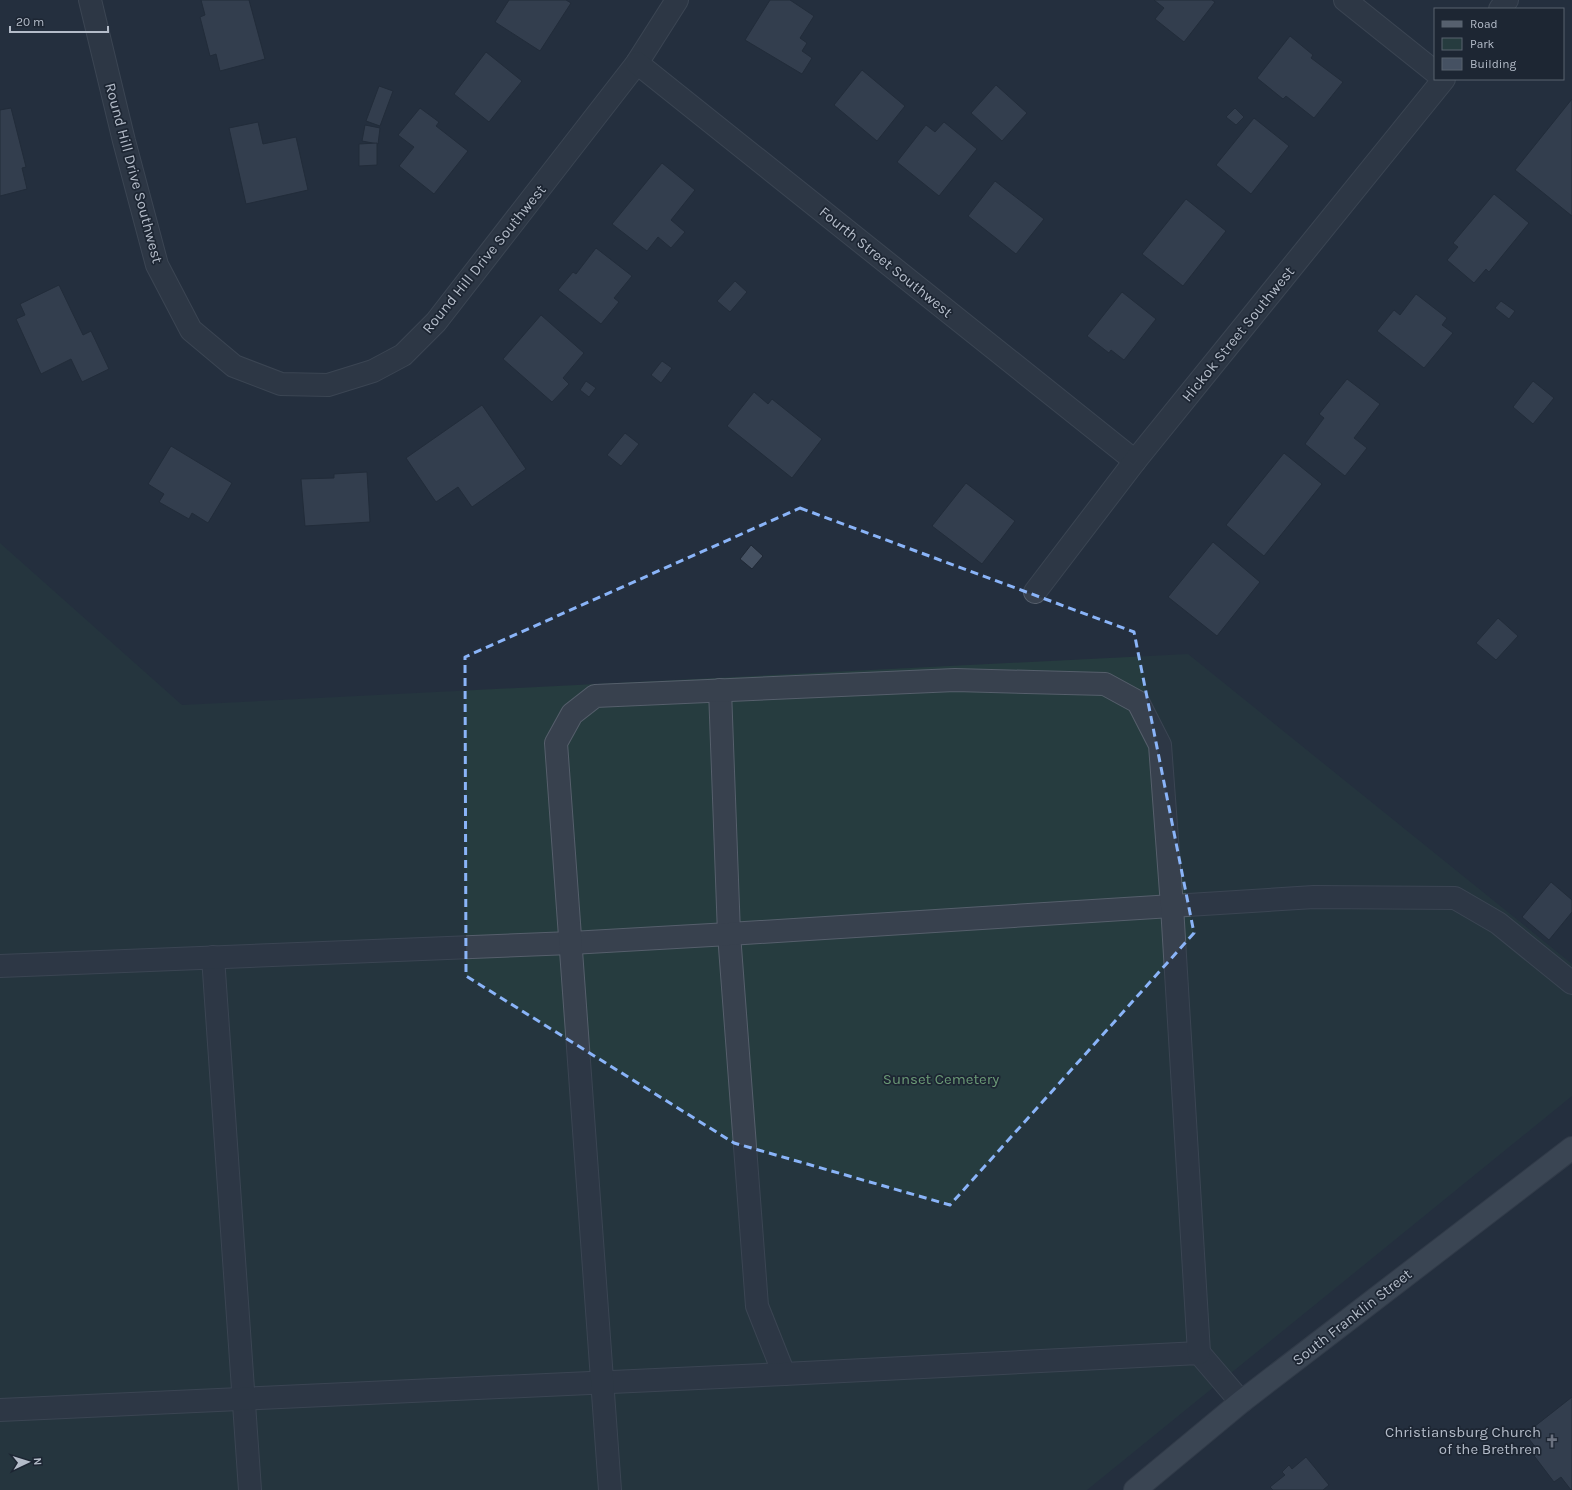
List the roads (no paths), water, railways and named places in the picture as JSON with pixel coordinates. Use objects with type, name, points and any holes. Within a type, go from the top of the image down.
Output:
[{"type":"main road","name":"South Franklin Street","points":[[1135,1490],[1241,1402],[1572,1148]]},
{"type":"street","name":"Round Hill Drive Southwest","points":[[90,0],[124,141],[157,265],[191,330],[234,366],[281,384],[328,385],[373,370],[403,355],[436,322],[637,63],[677,0]]},
{"type":"street","points":[[1345,0],[1434,71]]},
{"type":"street","points":[[1501,8],[1507,0]]},
{"type":"street","name":"Fourth Street Southwest","points":[[637,63],[1134,461]]},
{"type":"street","name":"Hickok Street Southwest","points":[[1035,592],[1134,461],[1443,80]]},
{"type":"street","points":[[610,1490],[556,743],[572,714],[595,696],[955,680],[1105,684],[1138,702],[1160,745],[1172,906],[1199,1353],[1241,1402]]},
{"type":"street","points":[[720,690],[729,934],[757,1306],[784,1374]]},
{"type":"street","points":[[0,966],[571,943],[1314,897],[1455,898],[1498,923],[1572,983]]},
{"type":"street","points":[[213,957],[250,1490]]},
{"type":"street","points":[[0,1410],[784,1374],[1199,1353]]},
{"type":"place","name":"Christiansburg Church of the Brethren","points":[[1552,1441]]},
{"type":"park label","name":"Sunset Cemetery","points":[[941,1079]]}]
